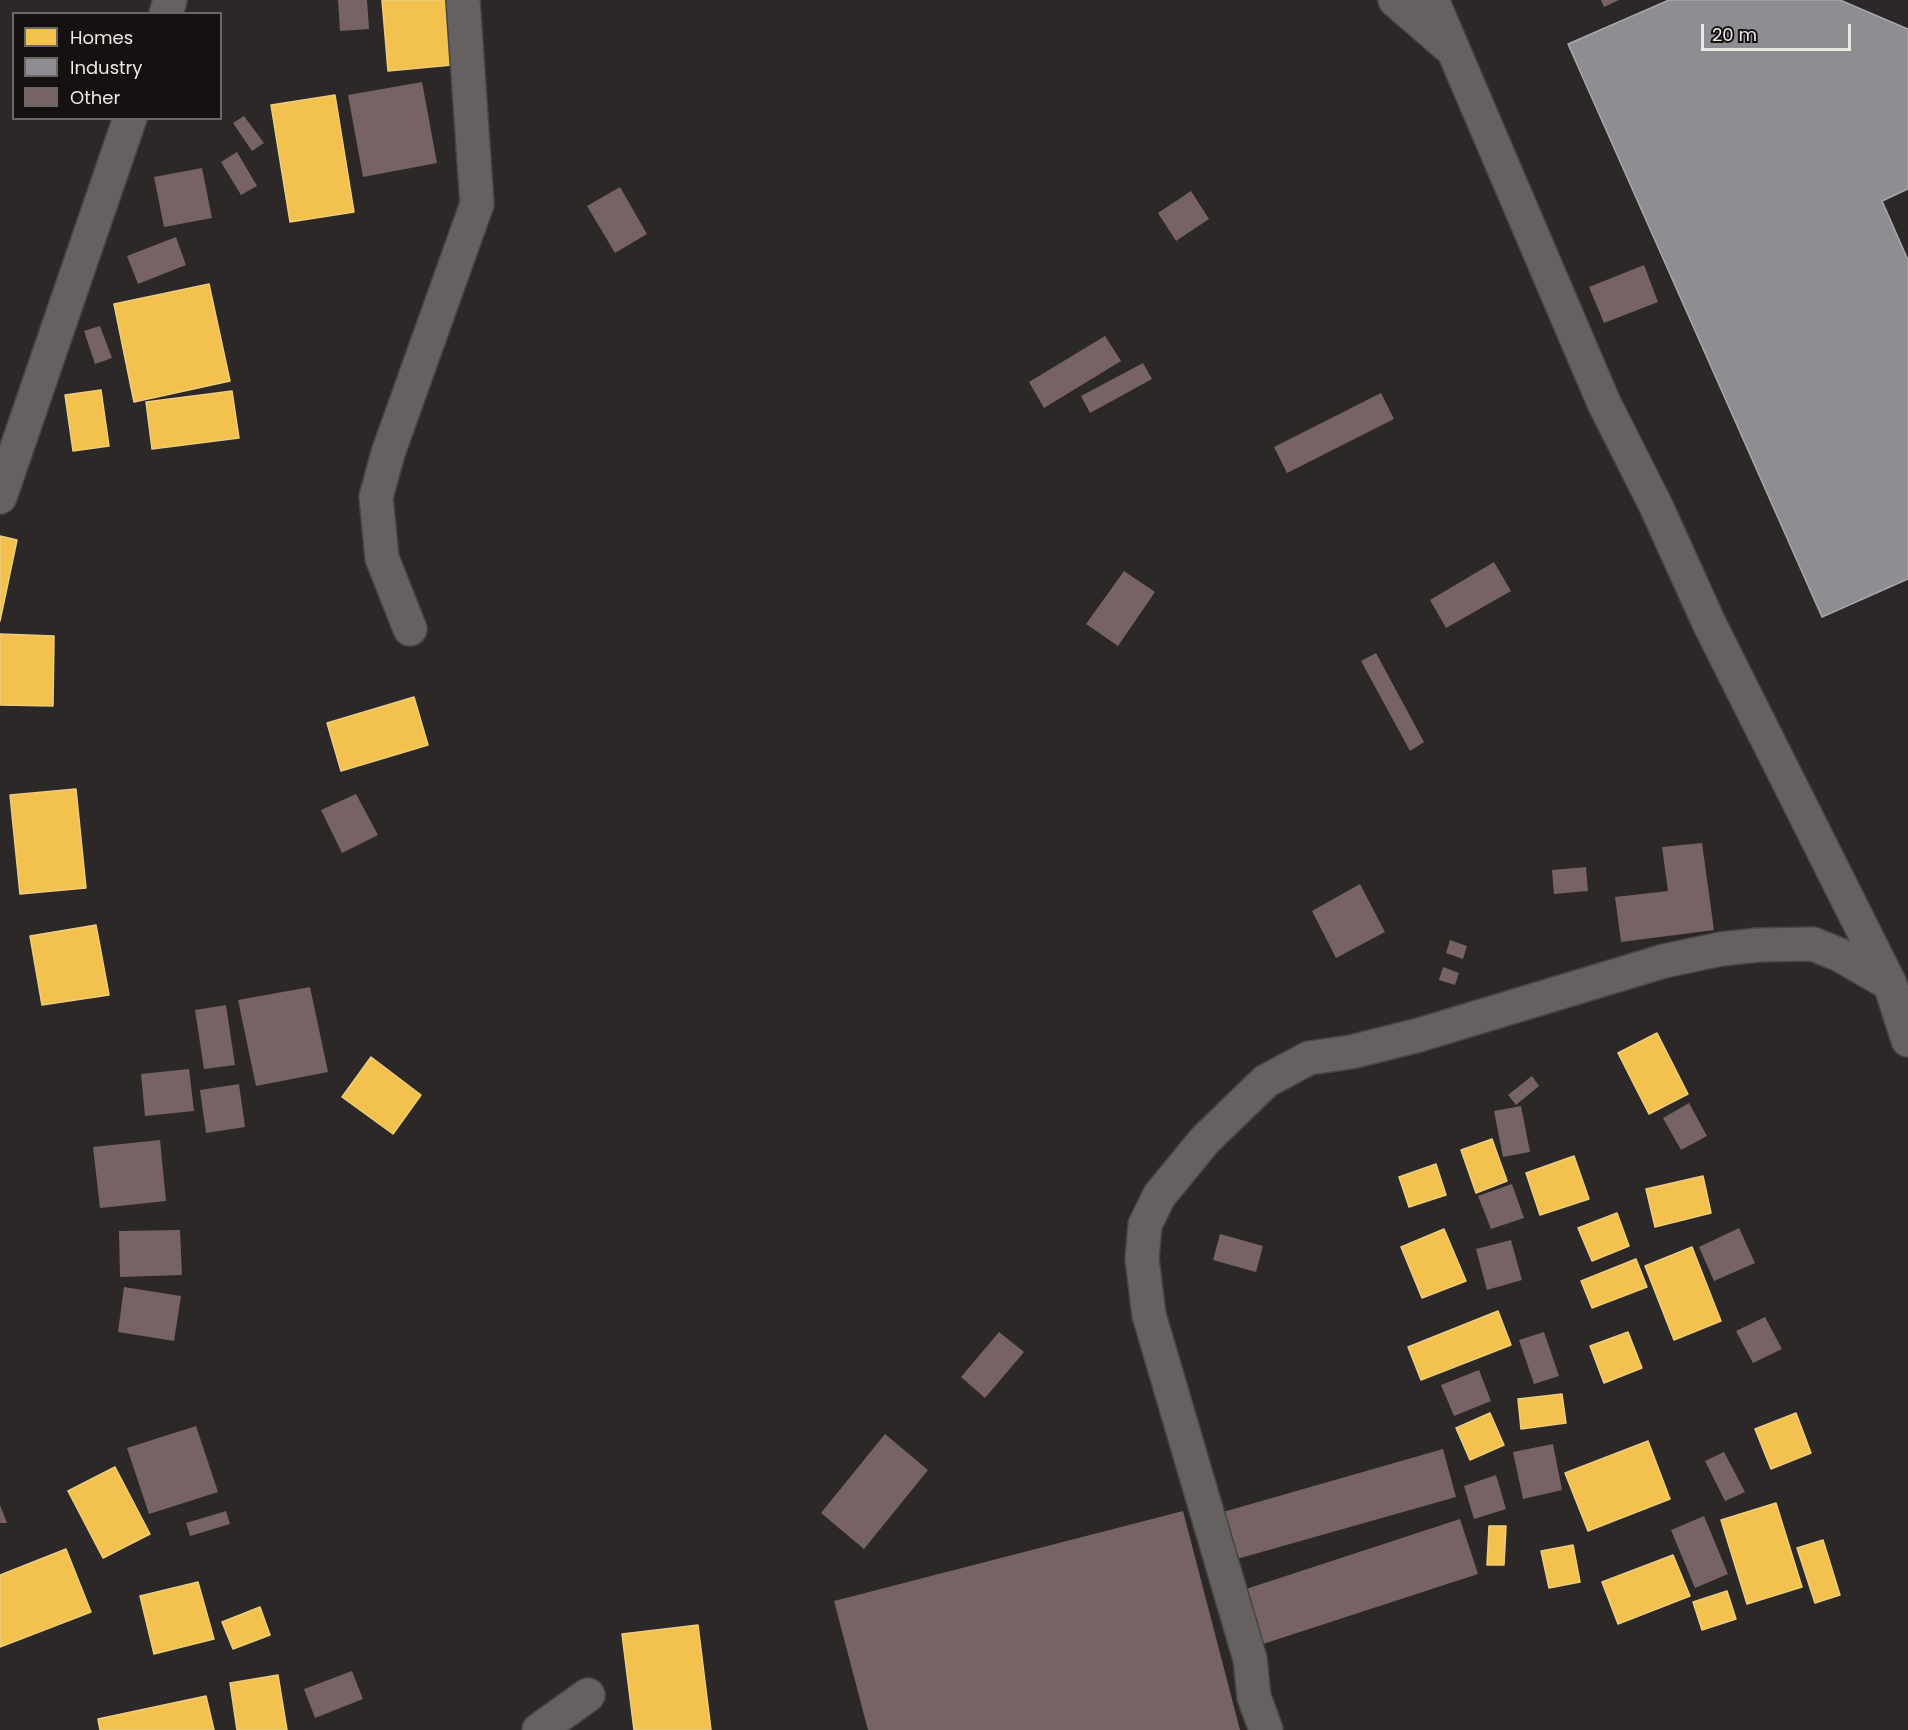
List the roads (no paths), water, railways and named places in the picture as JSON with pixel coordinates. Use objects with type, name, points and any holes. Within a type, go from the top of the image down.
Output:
[{"type":"street","points":[[410,629],[382,558],[376,497],[388,453],[477,204],[463,0]]},
{"type":"street","points":[[1395,0],[1454,52]]},
{"type":"street","points":[[1432,0],[1604,403],[1656,506],[1710,623],[1890,984],[1908,1040]]},
{"type":"street","points":[[0,497],[129,120]]},
{"type":"street","points":[[1266,1730],[1254,1697],[1250,1659],[1149,1315],[1142,1258],[1145,1225],[1159,1196],[1205,1140],[1266,1081],[1309,1058],[1351,1052],[1419,1035],[1664,961],[1730,948],[1813,944],[1840,955],[1890,984]]},
{"type":"street","points":[[539,1730],[588,1695]]}]
